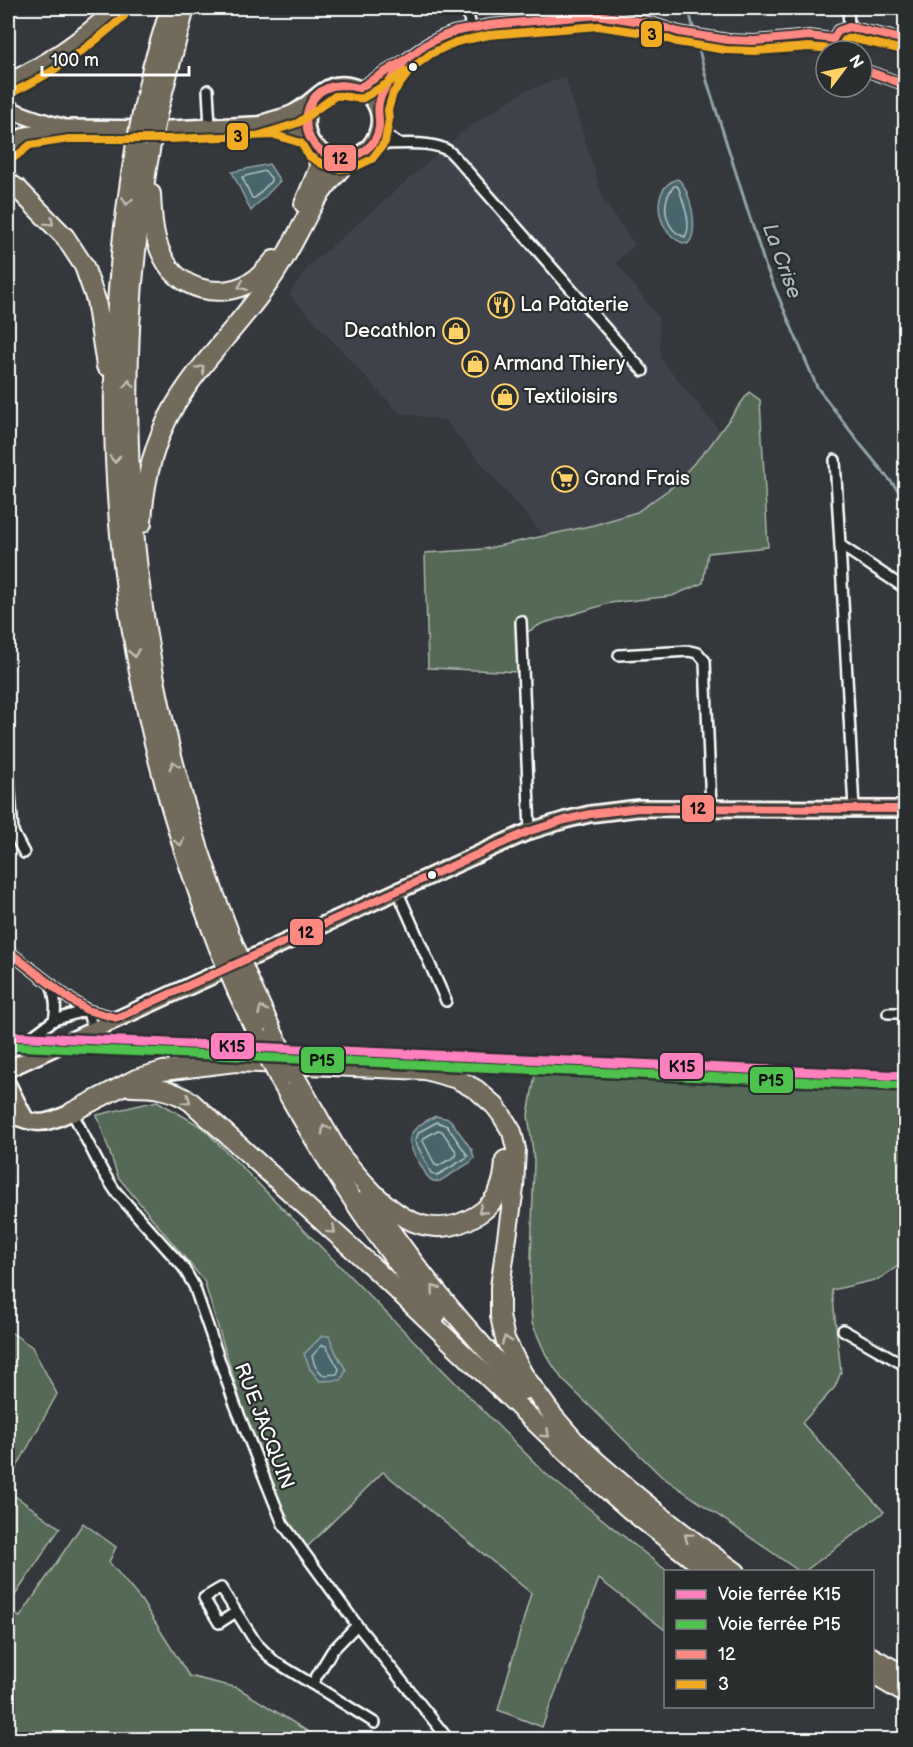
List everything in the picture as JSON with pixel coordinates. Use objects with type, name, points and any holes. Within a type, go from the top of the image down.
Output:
[{"type":"highway","points":[[8,83],[62,52],[117,8]]},
{"type":"highway","points":[[150,110],[152,68],[170,8]]},
{"type":"highway","points":[[185,8],[150,110],[125,212],[115,344],[113,417],[119,536],[127,609],[157,758],[195,886],[225,943],[265,1035],[331,1168],[374,1233],[443,1323],[505,1393]]},
{"type":"highway","points":[[144,141],[155,237],[163,258],[174,274],[182,280],[198,288],[218,292],[252,282],[265,272],[274,260],[310,193],[319,168],[312,142]]},
{"type":"highway","points":[[144,141],[129,378],[131,496],[138,580],[153,674],[174,765],[225,943]]},
{"type":"highway","points":[[138,580],[146,486],[156,445],[168,419],[197,374],[262,293],[282,263],[318,198],[350,158]]},
{"type":"highway","points":[[8,182],[18,189],[58,230],[84,266],[98,311],[113,417]]},
{"type":"highway","points":[[72,1112],[136,1079],[163,1071],[235,1062],[425,1070],[457,1079],[486,1097],[508,1124],[515,1142],[517,1157],[500,1287],[502,1327],[510,1350],[523,1374],[574,1440]]},
{"type":"highway","points":[[113,1092],[186,1072],[221,1068],[324,1071],[424,1078],[454,1088],[475,1101],[491,1119],[502,1138],[504,1148],[503,1179],[498,1195],[479,1214],[461,1223],[427,1226],[408,1220],[393,1210],[339,1153]]},
{"type":"highway","points":[[289,1080],[371,1202],[438,1293],[506,1372],[574,1440],[659,1515],[733,1570]]},
{"type":"highway","points":[[131,1087],[161,1089],[178,1094],[191,1102],[377,1271],[588,1473],[629,1509],[708,1570]]},
{"type":"highway","points":[[874,1658],[906,1676]]},
{"type":"highway","points":[[874,1675],[906,1694]]},
{"type":"main road","points":[[8,147],[27,135],[68,128],[137,129],[210,127],[255,125],[276,124],[291,128],[327,155],[338,159],[350,158],[366,151],[379,129],[380,119],[377,109],[367,94],[359,88],[338,85],[327,88],[295,113],[255,125]]},
{"type":"main road","points":[[311,102],[306,113],[305,124],[312,142]]},
{"type":"main road","points":[[8,108],[39,121],[68,128]]},
{"type":"main road","points":[[8,120],[8,147]]},
{"type":"main road","points":[[8,1069],[530,831],[590,813],[639,808],[906,809]]},
{"type":"main road","points":[[8,1085],[26,1120]]},
{"type":"main road","points":[[8,1114],[41,1123],[72,1112]]},
{"type":"street","points":[[467,8],[471,28]]},
{"type":"street","points":[[849,8],[849,27]]},
{"type":"street","points":[[359,88],[441,36],[471,28],[598,15],[728,40],[745,41],[809,36],[832,39],[838,31],[849,27],[906,40]]},
{"type":"street","points":[[377,109],[384,88],[405,60]]},
{"type":"street","points":[[874,73],[906,85]]},
{"type":"street","points":[[208,90],[210,127]]},
{"type":"street","points":[[379,129],[398,143]]},
{"type":"street","points":[[372,144],[398,143],[447,149],[643,371]]},
{"type":"street","points":[[835,460],[854,808]]},
{"type":"street","points":[[840,545],[906,589]]},
{"type":"street","points":[[521,621],[530,831]]},
{"type":"street","points":[[619,655],[689,651],[698,653],[705,661],[711,808]]},
{"type":"street","points":[[8,764],[13,832],[24,853]]},
{"type":"street","points":[[397,890],[446,1001]]},
{"type":"street","points":[[8,951],[87,1010],[117,1018]]},
{"type":"street","points":[[51,984],[57,1009],[51,1023]]},
{"type":"street","points":[[10,1051],[51,1023],[87,1010]]},
{"type":"street","points":[[87,1010],[93,1029]]},
{"type":"street","points":[[888,1013],[906,1013]]},
{"type":"street","name":"RUE JACQUIN","points":[[72,1112],[116,1192],[183,1267],[194,1286],[234,1402],[283,1524],[357,1625],[449,1740]]},
{"type":"street","points":[[843,1330],[906,1366]]},
{"type":"street","points":[[236,1612],[256,1643],[274,1661],[375,1723]]},
{"type":"street","points":[[312,1684],[332,1651],[357,1625]]},
{"type":"shaded area","points":[[565,77],[604,201],[635,245],[616,262],[658,317],[661,359],[720,431],[709,447],[672,487],[637,512],[545,537],[444,420],[399,413],[289,294],[309,266],[464,131],[524,91]]},
{"type":"green space","points":[[749,392],[760,400],[768,547],[708,553],[703,583],[672,596],[610,603],[541,624],[519,637],[520,672],[428,668],[425,553],[484,549],[594,525],[637,512],[672,487],[709,447]]},
{"type":"green space","points":[[535,1075],[905,1092],[905,1261],[879,1279],[832,1290],[841,1372],[835,1387],[802,1423],[884,1512],[806,1570],[798,1570],[661,1476],[562,1379],[546,1355],[532,1323],[530,1292],[534,1160],[528,1115]]},
{"type":"green space","points":[[157,1101],[202,1127],[546,1474],[666,1570],[664,1629],[599,1579],[542,1727],[498,1710],[531,1593],[383,1472],[302,1552],[247,1422],[204,1281],[118,1177],[97,1115]]},
{"type":"green space","points":[[8,1330],[32,1347],[57,1394],[12,1476],[8,1473]]},
{"type":"green space","points":[[8,1491],[60,1528],[8,1606]]},
{"type":"green space","points":[[83,1523],[116,1547],[109,1562],[141,1600],[189,1676],[238,1688],[320,1739],[8,1739],[8,1611],[20,1617]]},
{"type":"water","points":[[269,164],[280,181],[251,211],[232,172]]},
{"type":"water","points":[[677,179],[686,190],[692,210],[693,231],[687,244],[677,240],[669,233],[660,214],[659,203],[662,193],[667,185]]},
{"type":"water","points":[[436,1116],[452,1122],[472,1150],[474,1158],[440,1181],[431,1180],[427,1176],[411,1148],[410,1141],[415,1129]]},
{"type":"water","points":[[322,1336],[329,1336],[346,1370],[341,1380],[320,1381],[310,1369],[304,1354]]},
{"type":"waterway","name":"La Crise","points":[[685,8],[690,15],[707,81],[765,265],[817,387],[861,445],[902,495],[906,496]]},
{"type":"rail line","name":"K15","points":[[8,1036],[906,1076]]},
{"type":"rail line","name":"P15","points":[[8,1046],[906,1086]]},
{"type":"transit line","name":"12","points":[[359,88],[441,37],[453,32],[490,25],[598,15],[728,40],[754,41],[809,36],[833,39]]},
{"type":"transit line","name":"3","points":[[13,92],[71,59],[124,16]]},
{"type":"transit line","name":"3","points":[[15,157],[30,145],[69,139],[169,139],[275,135],[301,143],[309,156],[322,164],[337,169],[353,168],[372,159],[385,142],[389,120],[388,110],[393,93],[412,68],[432,53],[456,42],[489,35],[598,26],[652,34],[677,42],[726,50],[755,51],[814,47]]},
{"type":"transit line","name":"12","points":[[833,39],[838,31],[849,27],[906,40]]},
{"type":"transit line","name":"3","points":[[848,39],[854,39]]},
{"type":"transit line","name":"3","points":[[874,43],[904,50]]},
{"type":"transit line","name":"12","points":[[359,88],[341,85],[326,88],[315,96],[309,107],[306,120],[308,133],[314,145],[325,154],[347,158],[360,154],[371,145],[377,134],[378,106],[382,94],[405,61]]},
{"type":"transit line","name":"3","points":[[260,135],[298,123],[335,96],[363,98],[408,71]]},
{"type":"transit line","name":"12","points":[[874,73],[906,85]]},
{"type":"transit line","name":"12","points":[[117,1018],[498,845],[530,831],[565,820],[590,814],[639,808],[906,809]]},
{"type":"transit line","name":"12","points":[[8,951],[87,1010],[117,1018]]},
{"type":"place","name":"La Pataterie","points":[[501,305]]},
{"type":"place","name":"Decathlon","points":[[456,331]]},
{"type":"place","name":"Armand Thiery","points":[[475,364]]},
{"type":"place","name":"Textiloisirs","points":[[505,397]]},
{"type":"place","name":"Grand Frais","points":[[565,479]]}]
